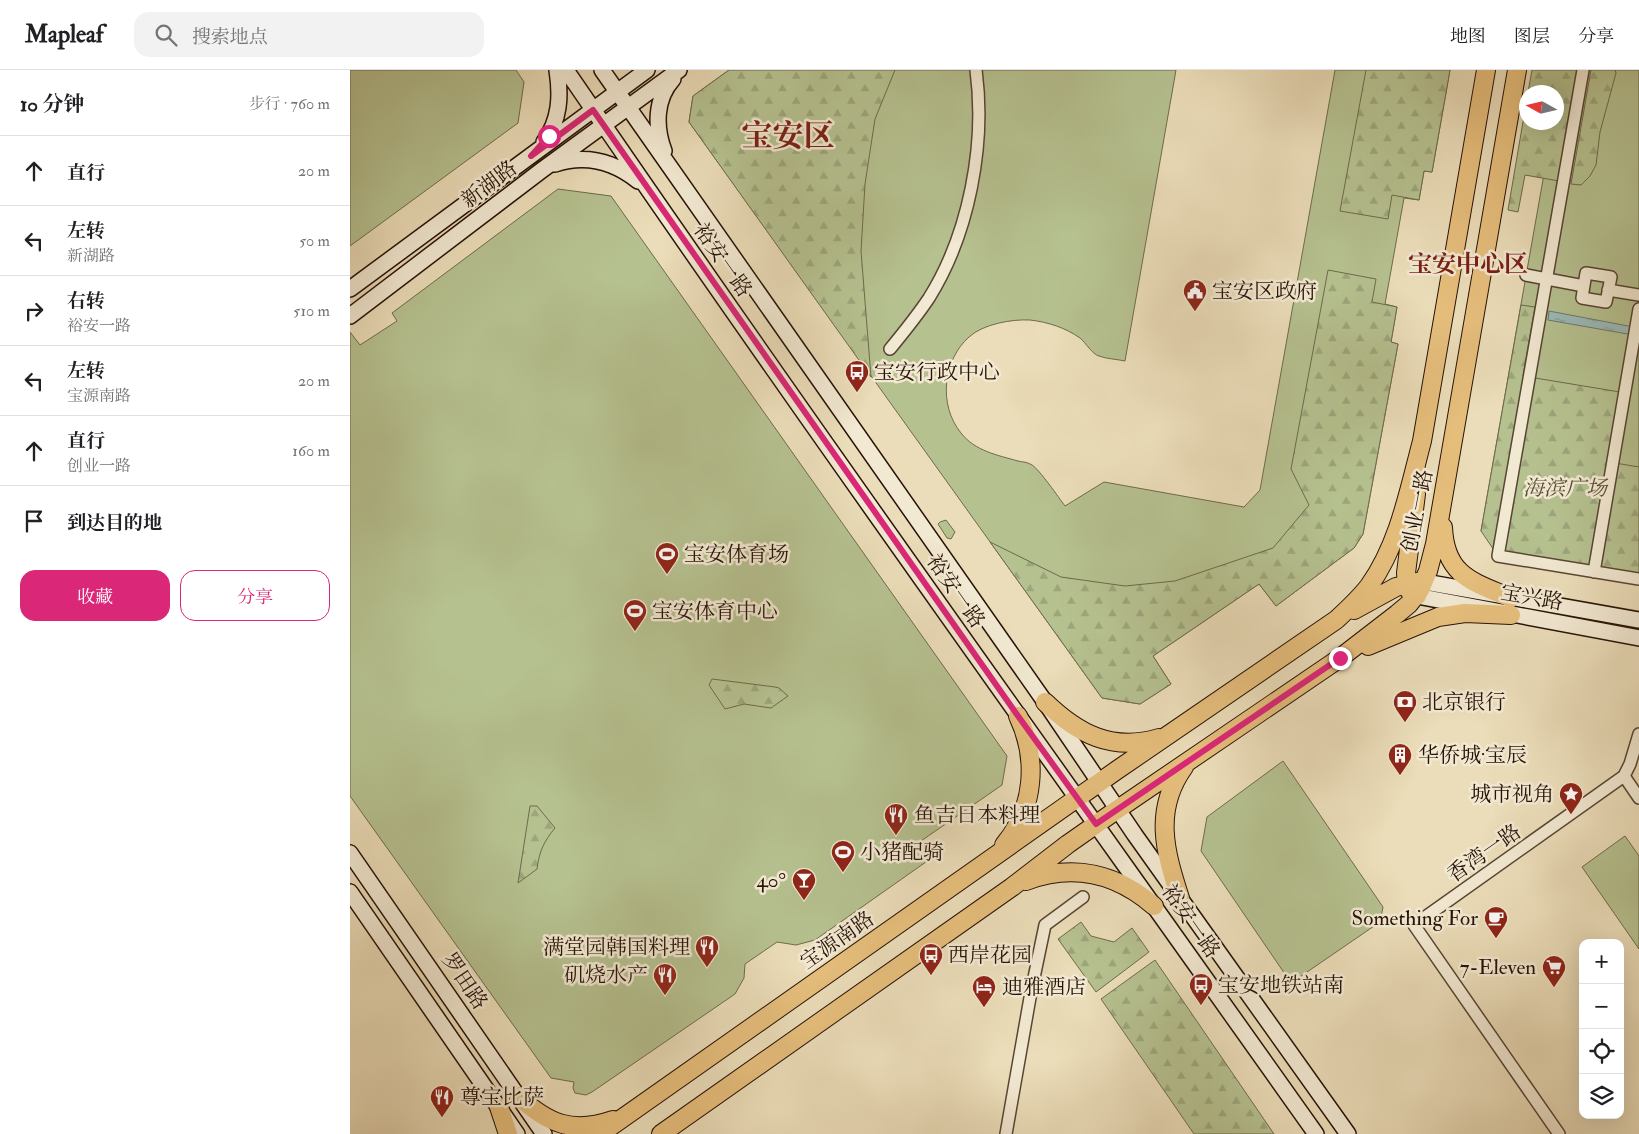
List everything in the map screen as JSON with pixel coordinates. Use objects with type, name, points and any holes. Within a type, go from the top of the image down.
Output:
[{"type":"main road","points":[[531,156],[549,136],[556,118],[560,100],[557,70]]},
{"type":"main road","name":"裕安一路","points":[[566,70],[646,187],[1018,716],[1316,1134]]},
{"type":"main road","name":"裕安一路","points":[[602,70],[1045,702],[1118,810],[1348,1134]]},
{"type":"main road","name":"新湖路","points":[[350,289],[647,70]]},
{"type":"main road","points":[[672,171],[661,143],[658,129],[658,113],[663,95],[670,82],[680,70]]},
{"type":"main road","name":"新湖路","points":[[350,316],[508,195],[680,70]]},
{"type":"main road","name":"创业一路","points":[[1100,782],[1336,620],[1368,588],[1386,556],[1405,506],[1422,441],[1486,70]]},
{"type":"main road","name":"创业一路","points":[[1416,587],[1432,559],[1517,70]]},
{"type":"main road","points":[[542,170],[569,160],[592,159],[617,167],[646,187]]},
{"type":"main road","points":[[498,180],[506,178],[512,183],[513,189],[508,195]]},
{"type":"main road","points":[[661,1134],[1012,886],[1096,824],[1340,658],[1397,614],[1416,587],[1422,441]]},
{"type":"main road","points":[[1442,501],[1445,549],[1454,565],[1474,582],[1512,598]]},
{"type":"main road","points":[[1336,620],[1386,593],[1416,587]]},
{"type":"main road","name":"宝兴路","points":[[1416,587],[1512,598],[1639,620]]},
{"type":"main road","name":"宝兴路","points":[[1416,587],[1511,615],[1639,638]]},
{"type":"main road","points":[[1340,658],[1398,632],[1438,617],[1465,613],[1511,615]]},
{"type":"main road","points":[[1045,702],[1073,727],[1096,738],[1123,743],[1153,740],[1167,736]]},
{"type":"main road","points":[[992,858],[1009,839],[1018,825],[1029,795],[1031,762],[1029,747],[1025,731],[1018,716]]},
{"type":"main road","points":[[1180,898],[1166,850],[1164,823],[1167,801],[1171,790],[1189,760]]},
{"type":"main road","name":"宝源南路","points":[[600,1134],[1100,782]]},
{"type":"main road","name":"罗田路","points":[[350,853],[544,1134]]},
{"type":"main road","points":[[1012,886],[1050,874],[1081,873],[1115,880],[1141,895],[1154,906]]},
{"type":"main road","name":"罗田路","points":[[350,892],[517,1134]]},
{"type":"main road","points":[[518,1096],[541,1115],[560,1125],[590,1126],[628,1114]]},
{"type":"main road","points":[[499,1107],[508,1134]]},
{"type":"street","points":[[890,349],[930,296],[944,269],[960,230],[971,192],[976,157],[979,118],[976,70]]},
{"type":"street","points":[[1583,70],[1498,556],[1639,580]]},
{"type":"street","points":[[1526,276],[1584,286],[1582,298],[1606,302],[1608,290],[1639,295]]},
{"type":"street","points":[[1594,572],[1639,309]]},
{"type":"street","points":[[1639,734],[1630,764],[1624,776],[1639,798]]},
{"type":"street","name":"香湾一路","points":[[1559,1134],[1414,925],[1624,776]]},
{"type":"street","points":[[1006,1134],[1045,925],[1084,898]]},
{"type":"green space","points":[[350,70],[516,70],[524,82],[518,123],[350,246]]},
{"type":"green space","points":[[729,70],[1176,70],[1125,361],[1096,355],[1080,338],[1069,331],[1043,322],[1015,320],[990,326],[975,332],[969,337],[960,347],[954,358],[949,370],[947,383],[949,409],[954,422],[967,439],[987,452],[1032,465],[1065,506],[1104,482],[1244,507],[1260,490],[1335,70],[1450,70],[1432,172],[1424,171],[1419,200],[1404,198],[1385,304],[1397,307],[1391,342],[1398,344],[1363,534],[1354,548],[1276,606],[1259,584],[1153,656],[1171,684],[1140,704],[1102,698],[689,122],[693,96]]},
{"type":"green space","points":[[729,70],[895,70],[875,119],[865,184],[861,251],[871,377],[689,122],[693,96]]},
{"type":"green space","points":[[1366,70],[1450,70],[1432,172],[1424,171],[1419,200],[1392,195],[1388,219],[1340,211]]},
{"type":"green space","points":[[1532,70],[1578,70],[1559,181],[1525,175],[1518,212],[1508,210],[1522,130],[1564,130],[1564,85],[1529,85]]},
{"type":"green space","name":"海滨广场","points":[[1562,70],[1639,70],[1639,579],[1481,531],[1552,130],[1564,130],[1564,85],[1560,85]]},
{"type":"green space","points":[[1591,70],[1615,70],[1616,73],[1600,132],[1596,165],[1590,176],[1581,185],[1571,184]]},
{"type":"green space","name":"宝安体育中心","points":[[558,189],[611,196],[1007,756],[1002,785],[921,841],[933,857],[815,940],[796,945],[777,942],[745,964],[744,978],[735,994],[586,1095],[575,1093],[573,1088],[574,1082],[551,1078],[350,796],[350,332],[360,345],[397,321],[392,313]]},
{"type":"green space","points":[[1328,270],[1376,279],[1372,302],[1397,307],[1391,342],[1398,344],[1363,534],[1354,548],[1276,606],[1259,584],[1153,656],[1171,684],[1140,704],[1102,698],[990,542],[1061,577],[1125,586],[1175,581],[1273,548],[1309,505],[1291,469]]},
{"type":"green space","points":[[1521,305],[1535,307],[1523,376],[1620,392],[1609,462],[1639,467],[1639,579],[1498,556],[1481,531]]},
{"type":"green space","points":[[946,520],[955,532],[951,539],[947,538],[938,524]]},
{"type":"green space","points":[[712,679],[775,687],[788,696],[771,708],[744,704],[725,709],[709,685]]},
{"type":"green space","points":[[1283,761],[1383,907],[1380,922],[1291,983],[1201,851],[1207,817]]},
{"type":"green space","points":[[530,806],[537,806],[555,828],[543,847],[537,869],[518,883]]},
{"type":"green space","points":[[1625,836],[1639,856],[1639,949],[1582,867]]},
{"type":"green space","points":[[1081,922],[1091,936],[1114,942],[1132,928],[1149,952],[1096,992],[1058,939]]},
{"type":"green space","points":[[1155,960],[1274,1134],[1194,1134],[1101,999]]},
{"type":"water","points":[[1549,311],[1639,328],[1639,336],[1548,320]]},
{"type":"place","name":"宝安区政府","points":[[1195,312]]},
{"type":"place","name":"宝安行政中心","points":[[857,393]]},
{"type":"place","name":"宝安体育场","points":[[667,575]]},
{"type":"place","name":"宝安体育中心","points":[[635,632]]},
{"type":"place","name":"北京银行","points":[[1405,723]]},
{"type":"place","name":"华侨城·宝辰","points":[[1400,776]]},
{"type":"place","name":"城市视角","points":[[1571,815]]},
{"type":"place","name":"鱼吉日本料理","points":[[896,836]]},
{"type":"place","name":"小猪配骑","points":[[843,873]]},
{"type":"place","name":"40°","points":[[804,901]]},
{"type":"place","name":"Something For","points":[[1496,939]]},
{"type":"place","name":"满堂园韩国料理","points":[[707,968]]},
{"type":"place","name":"西岸花园","points":[[931,976]]},
{"type":"place","name":"7-Eleven","points":[[1554,988]]},
{"type":"place","name":"矶烧水产","points":[[665,996]]},
{"type":"place","name":"宝安地铁站南","points":[[1201,1006]]},
{"type":"place","name":"迪雅酒店","points":[[984,1008]]},
{"type":"place","name":"尊宝比萨","points":[[442,1118]]},
{"type":"district","name":"宝安区","points":[[788,135]]},
{"type":"district","name":"宝安中心区","points":[[1468,264]]},
{"type":"route","points":[[549,136],[531,156],[593,110],[1018,716],[1096,824],[1340,658]]}]
